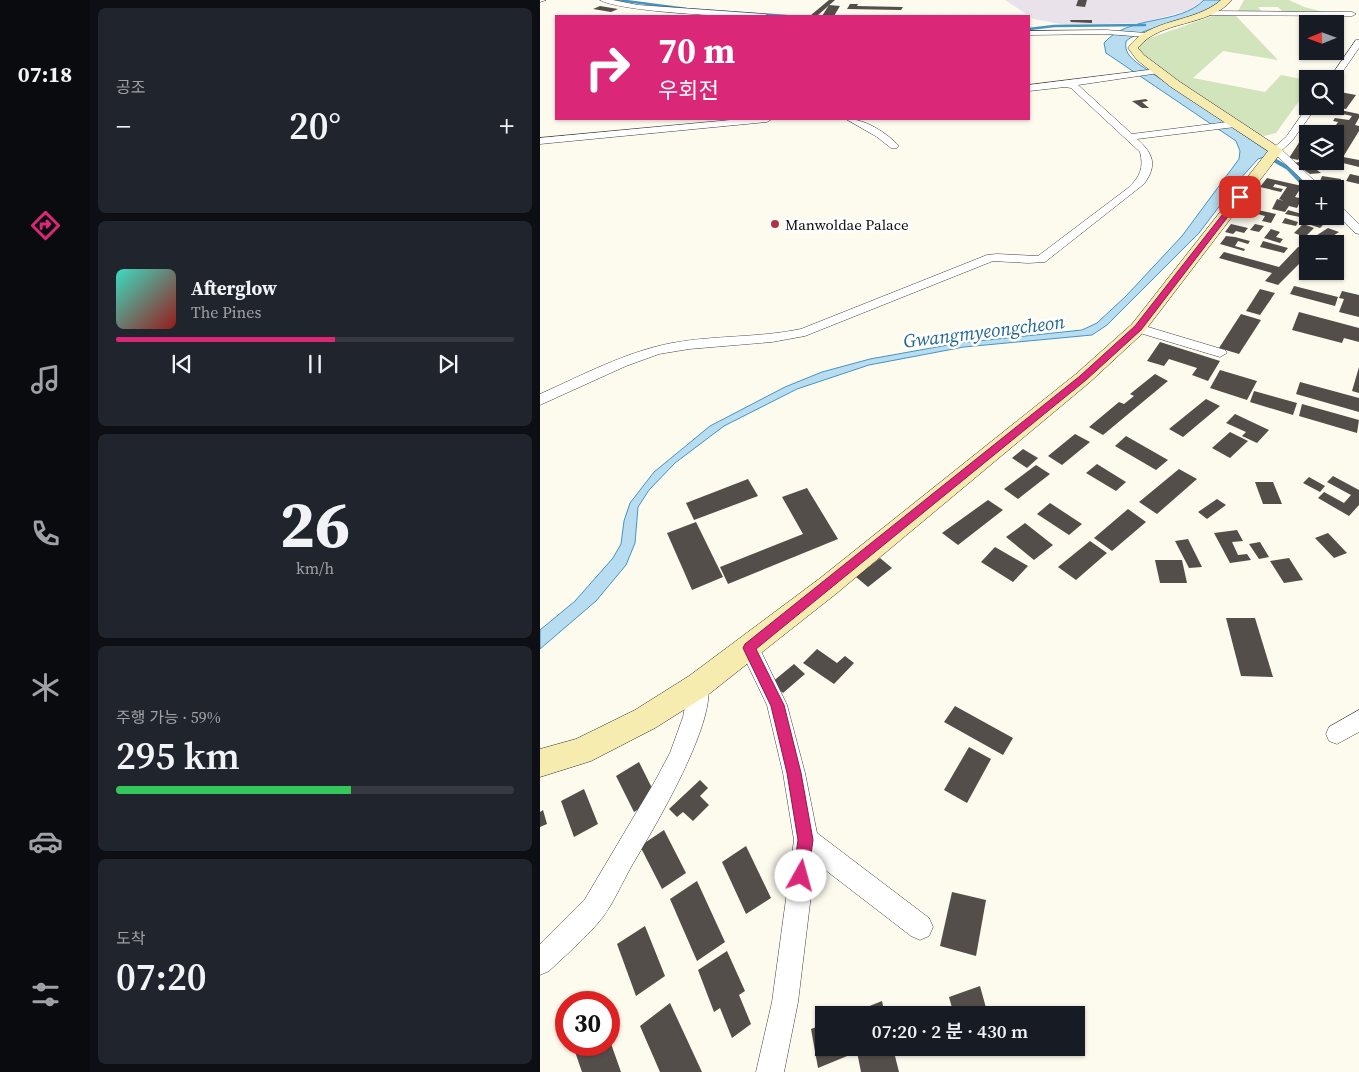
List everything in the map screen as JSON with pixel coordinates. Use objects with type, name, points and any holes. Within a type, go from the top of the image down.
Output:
[{"type":"street","points":[[603,0],[638,6],[752,15]]},
{"type":"street","points":[[1030,33],[1113,32],[1142,34],[1211,13],[1221,7],[1227,0]]},
{"type":"street","points":[[1336,5],[1359,19]]},
{"type":"street","points":[[1211,13],[1352,14]]},
{"type":"street","points":[[1142,34],[1133,48],[1135,53],[1153,72],[1232,124],[1306,180]]},
{"type":"street","points":[[1339,70],[1359,42]]},
{"type":"street","points":[[1030,88],[1073,84],[1153,72]]},
{"type":"street","points":[[540,400],[644,355],[699,343],[780,338],[805,332],[991,258],[1009,257],[1030,261],[1041,259],[1141,182],[1147,172],[1148,162],[1145,151],[1073,84]]},
{"type":"street","points":[[540,762],[581,751],[645,720],[699,686],[749,648],[1083,378],[1138,328],[1272,154],[1289,139],[1306,115]]},
{"type":"street","points":[[540,142],[757,120]]},
{"type":"street","points":[[853,120],[880,135],[894,146]]},
{"type":"street","points":[[1130,137],[1232,124]]},
{"type":"street","points":[[1344,215],[1359,231]]},
{"type":"street","points":[[1138,328],[1220,353]]},
{"type":"street","points":[[749,648],[777,705],[794,773],[806,840],[786,1002],[770,1072]]},
{"type":"street","points":[[540,962],[594,908],[643,823],[679,757],[694,717],[699,686]]},
{"type":"street","points":[[1337,734],[1359,720]]},
{"type":"street","points":[[806,840],[920,927]]},
{"type":"shaded area","points":[[1005,0],[1204,0],[1191,10],[1141,23],[1066,25],[1034,19]]},
{"type":"green space","points":[[1244,0],[1289,0],[1304,7],[1324,12],[1283,12],[1278,7],[1258,7],[1262,12],[1237,13]]},
{"type":"green space","points":[[1218,14],[1236,16],[1278,60],[1223,51],[1193,78],[1265,92],[1281,75],[1299,78],[1299,101],[1276,133],[1264,136],[1258,134],[1146,60],[1140,52],[1140,46],[1147,39]]},
{"type":"water","points":[[1204,0],[1221,0],[1202,15],[1149,30],[1126,41],[1127,52],[1140,65],[1269,152],[1264,157],[1258,159],[1240,179],[1199,233],[1107,325],[1092,335],[964,347],[869,365],[797,389],[724,426],[675,463],[649,490],[638,507],[635,543],[626,565],[596,601],[540,649],[540,630],[575,601],[613,558],[621,544],[624,521],[630,503],[654,472],[710,426],[785,387],[822,372],[870,359],[959,343],[1082,330],[1097,323],[1126,296],[1182,236],[1239,159],[1240,151],[1236,141],[1106,53],[1104,43],[1114,34],[1127,28],[1181,14],[1194,8]]},
{"type":"building","points":[[829,0],[835,0],[818,15],[811,15]]},
{"type":"building","points":[[1078,0],[1087,0],[1085,7],[1076,6]]},
{"type":"building","points":[[850,4],[858,4],[857,6],[903,7],[901,10],[847,9]]},
{"type":"building","points":[[829,5],[840,6],[835,15],[823,15]]},
{"type":"building","points":[[600,6],[618,9],[611,12],[593,9]]},
{"type":"building","points":[[1070,20],[1092,20],[1092,23],[1071,22]]},
{"type":"building","points":[[1344,93],[1356,95],[1346,109],[1344,109]]},
{"type":"building","points":[[1146,99],[1148,101],[1142,102],[1149,108],[1142,108],[1132,101]]},
{"type":"building","points":[[1344,111],[1359,114],[1355,125],[1359,126],[1359,131],[1344,155],[1344,125],[1336,125],[1338,122],[1333,121],[1335,118],[1349,120],[1352,116],[1344,114]]},
{"type":"building","points":[[1299,143],[1299,159],[1289,158]]},
{"type":"building","points":[[1344,157],[1359,160],[1359,167],[1344,163]]},
{"type":"building","points":[[1304,170],[1317,170],[1321,173],[1310,174]]},
{"type":"building","points":[[1350,174],[1359,176],[1359,184],[1346,181]]},
{"type":"building","points":[[1322,176],[1341,179],[1341,180],[1320,180]]},
{"type":"building","points":[[1267,178],[1299,185],[1299,191],[1295,197],[1299,198],[1297,208],[1289,206],[1285,212],[1272,209],[1277,199],[1284,201],[1279,199],[1287,187],[1275,184],[1273,187],[1283,189],[1281,192],[1260,187]]},
{"type":"building","points":[[1244,207],[1276,214],[1271,223],[1262,221],[1265,216],[1250,212],[1247,217],[1239,215]]},
{"type":"building","points":[[1288,210],[1299,213],[1299,217],[1285,214]]},
{"type":"building","points":[[1285,218],[1298,222],[1296,226],[1282,223]]},
{"type":"building","points":[[1231,224],[1248,228],[1244,233],[1236,231],[1233,234],[1225,232]]},
{"type":"building","points":[[1255,224],[1264,226],[1259,232],[1250,230]]},
{"type":"building","points":[[1302,225],[1314,228],[1307,235],[1294,233]]},
{"type":"building","points":[[1311,225],[1323,225],[1320,228]]},
{"type":"building","points":[[1328,228],[1339,232],[1334,235],[1317,235]]},
{"type":"building","points":[[1271,229],[1280,232],[1276,237],[1283,239],[1280,243],[1264,238]]},
{"type":"building","points":[[1226,236],[1250,241],[1248,244],[1238,241],[1235,246],[1245,249],[1244,251],[1220,244]]},
{"type":"building","points":[[1263,241],[1288,248],[1284,253],[1260,247]]},
{"type":"building","points":[[1299,247],[1299,264],[1278,285],[1265,281],[1272,273],[1219,258],[1224,252],[1279,267]]},
{"type":"building","points":[[1294,286],[1338,297],[1335,306],[1290,294]]},
{"type":"building","points":[[1260,289],[1275,293],[1260,315],[1246,311]]},
{"type":"building","points":[[1342,291],[1359,295],[1359,317],[1339,312],[1344,299],[1339,298]]},
{"type":"building","points":[[1299,312],[1359,328],[1359,342],[1344,338],[1342,343],[1292,330]]},
{"type":"building","points":[[1241,314],[1261,320],[1239,354],[1219,348]]},
{"type":"building","points":[[1160,342],[1220,361],[1208,381],[1192,375],[1197,368],[1169,359],[1164,366],[1147,361]]},
{"type":"building","points":[[1359,367],[1359,393],[1352,391]]},
{"type":"building","points":[[1220,370],[1257,381],[1247,400],[1210,388]]},
{"type":"building","points":[[1155,374],[1168,381],[1103,435],[1089,427],[1119,402],[1124,404],[1134,396],[1130,394]]},
{"type":"building","points":[[1300,382],[1359,398],[1359,412],[1296,394]]},
{"type":"building","points":[[1254,391],[1297,403],[1293,415],[1250,402]]},
{"type":"building","points":[[1206,399],[1220,406],[1183,437],[1169,429]]},
{"type":"building","points":[[1302,404],[1359,420],[1357,433],[1299,416]]},
{"type":"building","points":[[1235,414],[1269,430],[1257,443],[1242,436],[1246,432],[1226,423]]},
{"type":"building","points":[[1230,432],[1248,441],[1230,458],[1212,448]]},
{"type":"building","points":[[1075,434],[1090,442],[1062,465],[1048,456]]},
{"type":"building","points":[[1126,436],[1168,460],[1156,470],[1115,446]]},
{"type":"building","points":[[1023,449],[1038,458],[1027,468],[1012,458]]},
{"type":"building","points":[[1097,464],[1126,482],[1116,491],[1086,473]]},
{"type":"building","points":[[1036,465],[1050,474],[1018,499],[1004,489]]},
{"type":"building","points":[[1179,469],[1197,479],[1157,514],[1139,502]]},
{"type":"building","points":[[1333,476],[1359,490],[1359,505],[1349,516],[1318,498],[1324,492],[1344,503],[1351,495],[1327,482]]},
{"type":"building","points":[[1309,477],[1325,486],[1320,492],[1303,483]]},
{"type":"building","points":[[748,479],[758,496],[694,520],[686,503]]},
{"type":"building","points":[[1255,482],[1273,482],[1282,504],[1263,504]]},
{"type":"building","points":[[807,488],[838,539],[728,584],[720,567],[803,534],[782,497]]},
{"type":"building","points":[[1217,499],[1226,505],[1207,519],[1198,512]]},
{"type":"building","points":[[988,500],[1003,510],[958,545],[942,533]]},
{"type":"building","points":[[1050,503],[1082,524],[1069,535],[1037,514]]},
{"type":"building","points":[[1128,509],[1146,522],[1112,551],[1094,538]]},
{"type":"building","points":[[696,522],[723,577],[692,590],[667,533]]},
{"type":"building","points":[[1025,523],[1053,545],[1034,560],[1006,537]]},
{"type":"building","points":[[1237,530],[1243,541],[1232,542],[1238,555],[1247,554],[1251,560],[1230,563],[1214,533]]},
{"type":"building","points":[[1328,533],[1347,553],[1334,558],[1315,538]]},
{"type":"building","points":[[1188,539],[1202,567],[1189,568],[1175,541]]},
{"type":"building","points":[[1090,541],[1107,553],[1076,580],[1058,567]]},
{"type":"building","points":[[1260,542],[1269,557],[1259,559],[1249,544]]},
{"type":"building","points":[[995,547],[1028,566],[1013,582],[981,562]]},
{"type":"building","points":[[880,558],[892,568],[868,587],[856,577]]},
{"type":"building","points":[[1289,558],[1303,580],[1284,583],[1270,561]]},
{"type":"building","points":[[1155,560],[1182,560],[1187,583],[1160,583]]},
{"type":"building","points":[[1226,618],[1255,618],[1273,677],[1241,676]]},
{"type":"building","points":[[817,649],[837,663],[845,656],[854,663],[834,684],[803,663]]},
{"type":"building","points":[[794,664],[805,674],[783,693],[771,683]]},
{"type":"building","points":[[955,706],[1013,738],[1003,755],[944,722]]},
{"type":"building","points":[[969,747],[991,759],[967,803],[944,790]]},
{"type":"building","points":[[639,762],[657,798],[634,812],[616,776]]},
{"type":"building","points":[[700,780],[708,788],[700,796],[709,805],[693,821],[683,812],[677,817],[669,809]]},
{"type":"building","points":[[584,789],[598,824],[574,837],[561,801]]},
{"type":"building","points":[[543,810],[547,824],[540,827],[540,812]]},
{"type":"building","points":[[664,830],[686,873],[662,889],[640,846]]},
{"type":"building","points":[[746,846],[771,898],[746,914],[722,862]]},
{"type":"building","points":[[697,881],[725,942],[697,961],[670,899]]},
{"type":"building","points":[[952,892],[986,900],[976,956],[940,946]]},
{"type":"building","points":[[645,926],[665,976],[636,996],[617,944]]},
{"type":"building","points":[[727,951],[745,991],[739,995],[751,1024],[732,1038],[720,1008],[714,1012],[698,970]]},
{"type":"building","points":[[980,986],[986,1006],[952,1006],[949,997]]},
{"type":"building","points":[[882,1001],[883,1006],[870,1006]]},
{"type":"building","points":[[670,1003],[702,1072],[660,1072],[640,1026]]},
{"type":"building","points":[[815,1027],[815,1051],[811,1029]]},
{"type":"building","points":[[576,1056],[615,1056],[621,1072],[582,1072]]},
{"type":"building","points":[[816,1056],[847,1056],[818,1068]]},
{"type":"building","points":[[858,1056],[895,1056],[899,1072],[861,1072]]},
{"type":"waterway","points":[[618,0],[687,9],[773,15]]},
{"type":"waterway","points":[[1030,29],[1054,26],[1145,25]]},
{"type":"waterway","points":[[1269,157],[1288,168],[1299,180]]},
{"type":"place","name":"Manwoldae Palace","points":[[775,224]]},
{"type":"route","points":[[801,876],[806,840],[794,773],[777,705],[758,662],[749,648],[1083,378],[1138,328],[1240,197]]},
{"type":"water label","name":"Gwangmyeongcheon","points":[[984,331]]}]
